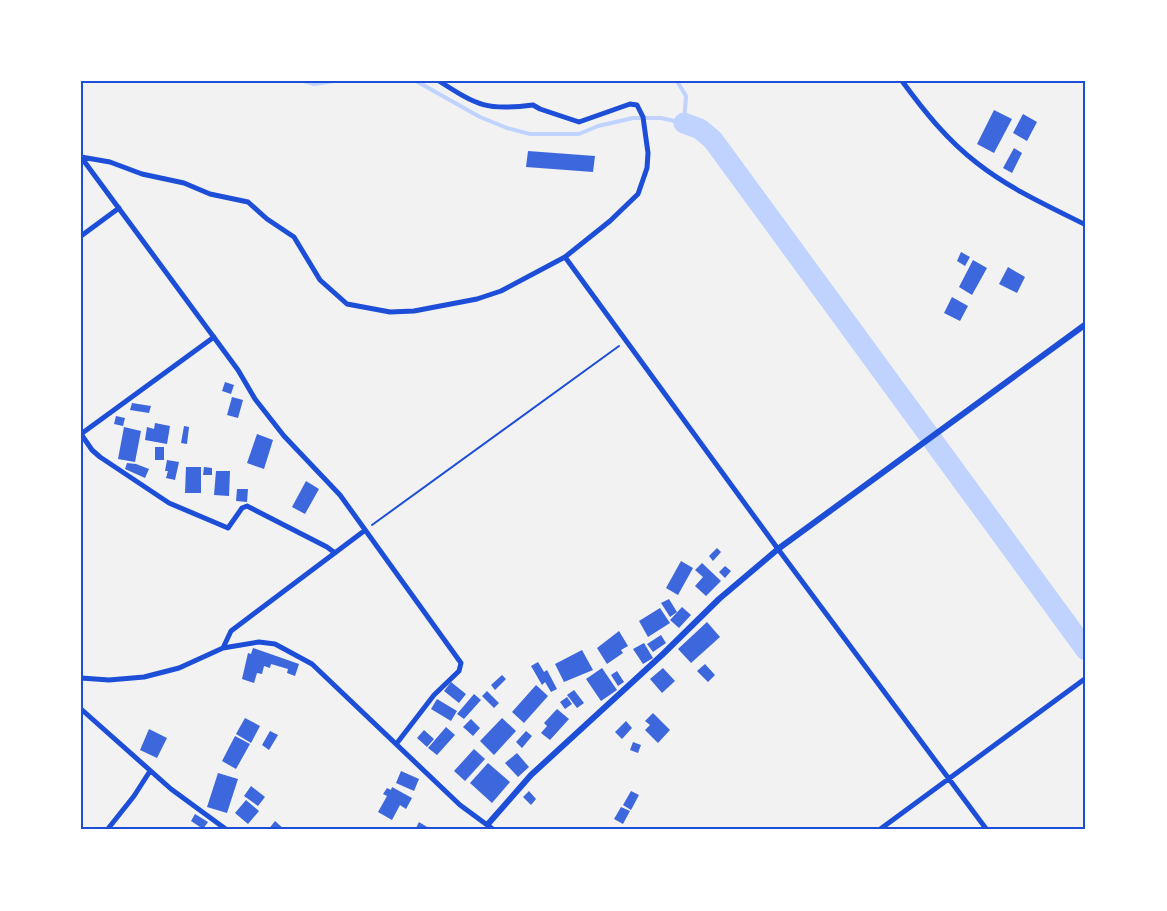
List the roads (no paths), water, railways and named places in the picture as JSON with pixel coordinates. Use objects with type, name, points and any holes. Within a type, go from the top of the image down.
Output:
[{"type":"street","points":[[81,157],[110,162],[142,174],[184,183],[210,194],[248,202],[267,219],[294,237],[320,280],[347,304],[390,312],[414,310],[477,299],[501,291],[565,257],[625,207],[642,186],[648,153],[641,109],[637,105],[630,104],[579,122],[549,113],[533,105],[506,108],[485,107],[439,81]]},
{"type":"street","points":[[902,81],[927,115],[975,162],[1030,197],[1086,225]]},
{"type":"street","points":[[81,157],[238,370],[255,399],[284,436],[340,495],[364,531],[461,662],[459,671],[434,695],[397,743]]},
{"type":"street","points":[[81,236],[119,208]]},
{"type":"street","points":[[565,257],[778,549],[987,830]]},
{"type":"street","points":[[483,830],[532,774],[663,654],[719,599],[778,549],[1085,327]]},
{"type":"street","points":[[214,337],[81,434],[92,450],[100,457],[186,511],[228,528],[242,508],[247,506],[327,547],[335,554]]},
{"type":"street","points":[[222,648],[230,631],[364,531]]},
{"type":"street","points":[[81,678],[109,680],[144,677],[179,668],[222,648],[266,642],[285,648],[312,664],[460,805],[494,830]]},
{"type":"street","points":[[879,830],[1086,678]]},
{"type":"street","points":[[81,708],[150,771],[227,830]]},
{"type":"street","points":[[107,830],[134,796],[150,771]]},
{"type":"waterway","points":[[304,81],[314,84],[334,81]]},
{"type":"waterway","points":[[416,81],[480,117],[507,128],[530,134],[579,134],[598,126],[633,118],[661,118],[684,123],[686,96],[677,81]]},
{"type":"waterway","points":[[684,123],[700,129],[713,140],[1086,650]]}]
